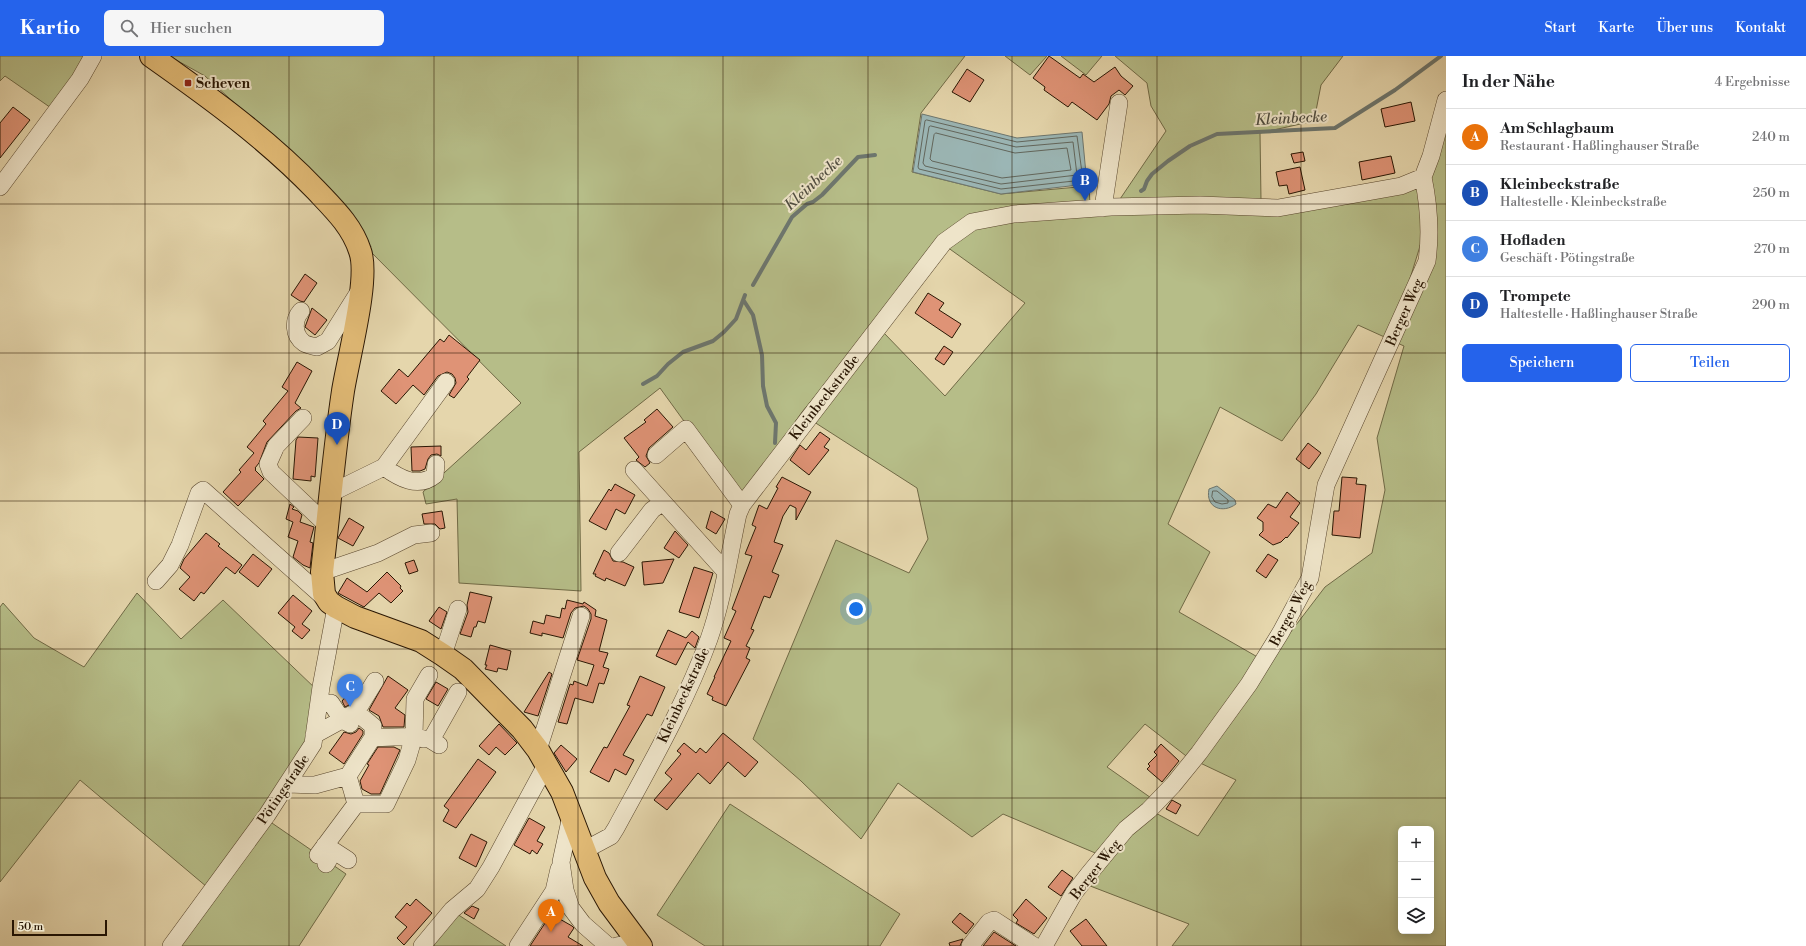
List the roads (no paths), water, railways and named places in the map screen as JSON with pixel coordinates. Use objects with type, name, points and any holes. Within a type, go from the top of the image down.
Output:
[{"type":"main road","points":[[151,56],[258,134],[338,213],[349,227],[361,253],[363,269],[361,289],[343,391],[327,525],[322,572],[324,594],[332,604],[355,617],[421,641],[443,655],[463,669],[522,729],[542,758],[562,792],[595,878],[631,945]]},
{"type":"street","points":[[0,186],[80,80],[93,56]]},
{"type":"street","points":[[1423,177],[1446,100]]},
{"type":"street","points":[[1103,208],[1119,103]]},
{"type":"street","name":"Kleinbeckstraße","points":[[584,851],[610,836],[616,828],[688,690],[709,638],[726,572],[738,514],[742,505],[944,242],[972,222],[1014,214],[1103,208],[1200,205],[1278,208],[1401,186],[1423,177]]},
{"type":"street","name":"Berger Weg","points":[[1045,944],[1074,893],[1126,829],[1149,810],[1199,753],[1249,684],[1281,632],[1310,578],[1326,485],[1427,262],[1430,226],[1423,177]]},
{"type":"street","points":[[301,311],[296,317],[296,333],[304,343],[317,347],[328,341],[361,289]]},
{"type":"street","points":[[331,493],[384,467],[446,382]]},
{"type":"street","points":[[303,418],[276,446],[268,464],[271,472],[327,525]]},
{"type":"street","points":[[656,455],[686,429],[742,505]]},
{"type":"street","points":[[384,467],[397,476],[419,482],[430,480],[435,475],[436,464]]},
{"type":"street","points":[[634,470],[726,572]]},
{"type":"street","points":[[156,581],[170,565],[180,546],[199,493],[203,490],[332,604]]},
{"type":"street","points":[[620,553],[652,510],[663,502]]},
{"type":"street","points":[[322,572],[378,553],[414,535],[431,533]]},
{"type":"street","name":"Pötingstraße","points":[[171,946],[267,815],[313,744],[332,604]]},
{"type":"street","points":[[443,655],[458,608]]},
{"type":"street","points":[[422,946],[452,910],[477,889],[542,758],[581,616]]},
{"type":"street","points":[[356,804],[386,804],[407,760],[414,736],[415,700],[429,674]]},
{"type":"street","points":[[345,723],[375,681]]},
{"type":"street","points":[[372,737],[382,738],[414,736],[435,743],[458,692]]},
{"type":"street","points":[[331,703],[345,723]]},
{"type":"street","points":[[288,784],[315,785],[348,776],[372,737],[373,726],[345,723],[314,735]]},
{"type":"street","points":[[330,855],[356,804],[348,776]]},
{"type":"street","points":[[518,946],[554,890],[571,816]]},
{"type":"street","points":[[561,862],[565,890],[570,908],[583,924],[608,946]]},
{"type":"street","points":[[970,946],[989,922],[994,920],[1045,944]]},
{"type":"water","points":[[922,114],[1017,138],[1082,132],[1087,184],[1001,194],[913,172]]},
{"type":"water","points":[[1217,486],[1235,500],[1236,504],[1226,509],[1221,509],[1212,505],[1208,496],[1209,489]]},
{"type":"waterway","name":"Kleinbecke","points":[[1141,191],[1144,189],[1152,174],[1168,161],[1190,146],[1217,134],[1335,128],[1395,90],[1441,56]]},
{"type":"waterway","name":"Kleinbecke","points":[[753,285],[792,217],[807,204],[813,202],[822,195],[858,157],[875,155]]},
{"type":"waterway","name":"Kleinbecke","points":[[643,384],[657,376],[668,364],[683,352],[713,341],[724,332],[736,319],[745,295]]},
{"type":"waterway","name":"Kleinbecke","points":[[744,301],[753,315],[762,355],[763,386],[767,406],[776,423],[775,443]]},
{"type":"place","name":"Scheven","points":[[188,83]]},
{"type":"place","name":"Kleinbeckstraße","points":[[1085,201]]},
{"type":"place","name":"Trompete","points":[[337,445]]},
{"type":"place","name":"Hofladen","points":[[350,707]]},
{"type":"place","name":"Am Schlagbaum","points":[[551,932]]}]
